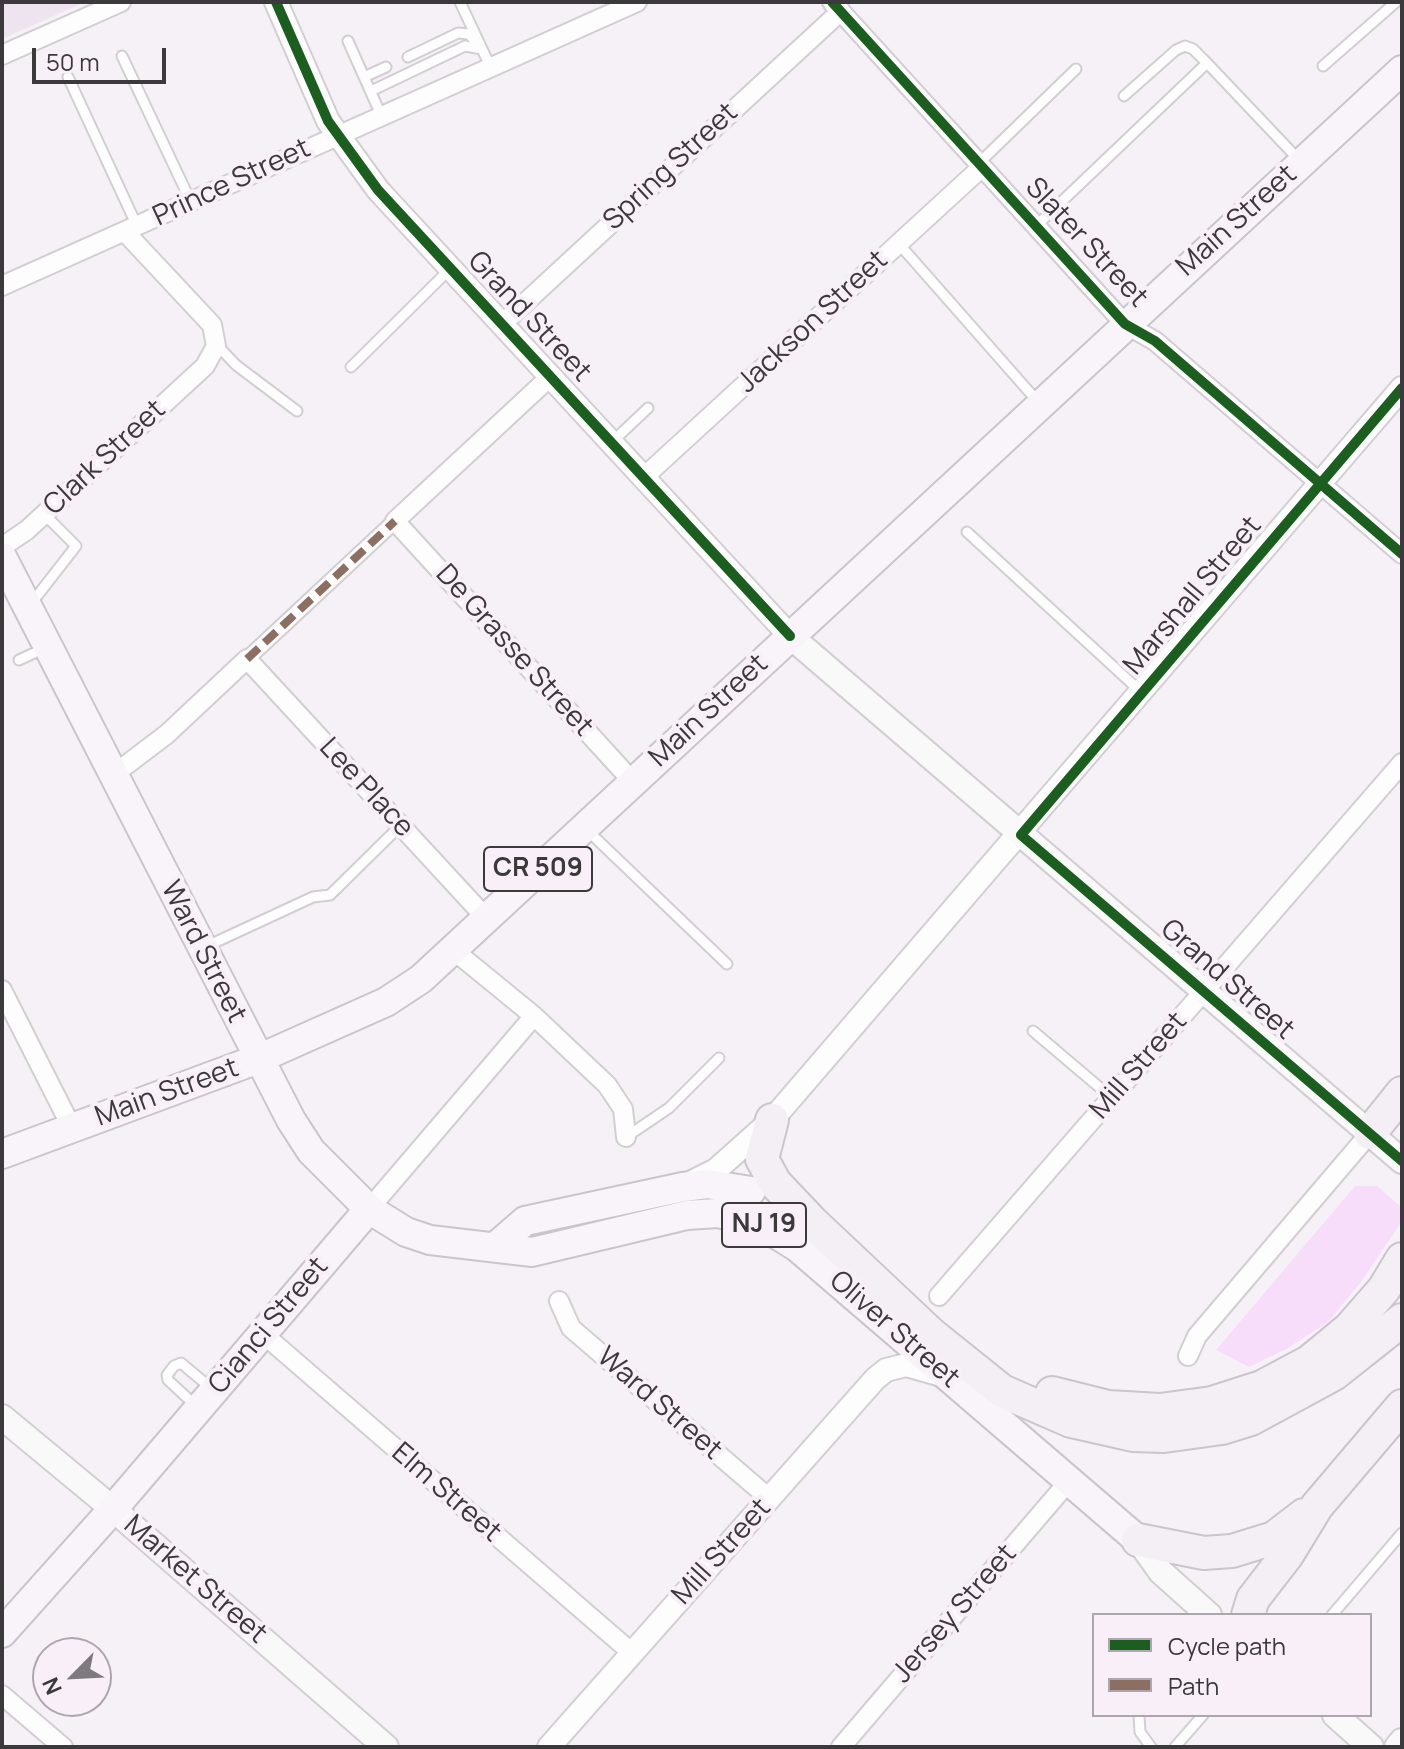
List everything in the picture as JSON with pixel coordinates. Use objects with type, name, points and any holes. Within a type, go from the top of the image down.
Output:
[{"type":"highway","points":[[1370,1133],[1402,1093]]},
{"type":"highway","points":[[772,1120],[762,1159],[775,1183],[812,1222]]},
{"type":"highway","name":"NJ 19","points":[[751,1191],[790,1206],[812,1222],[931,1334],[1002,1391],[1038,1410],[1100,1430],[1164,1436],[1222,1428],[1277,1408],[1334,1374],[1402,1320]]},
{"type":"highway","points":[[931,1334],[1057,1395],[1108,1407],[1186,1408],[1238,1396],[1309,1362],[1367,1310],[1400,1263]]},
{"type":"highway","name":"NJ 19","points":[[1138,1540],[1204,1553],[1232,1551],[1274,1538],[1317,1506],[1402,1406]]},
{"type":"highway","points":[[1249,1613],[1253,1599],[1287,1555],[1317,1506]]},
{"type":"main road","name":"Main Street","points":[[2,1154],[258,1059],[386,1002],[421,979],[1039,403],[1402,70]]},
{"type":"main road","name":"Ward Street","points":[[2,557],[258,1059],[311,1151],[369,1209],[406,1232],[430,1240],[495,1247]]},
{"type":"main road","name":"Grand Street","points":[[790,636],[1402,1161]]},
{"type":"main road","name":"NJ 19","points":[[495,1247],[525,1221],[683,1187],[707,1184],[751,1191]]},
{"type":"main road","name":"Cianci Street","points":[[2,1633],[113,1509],[369,1209]]},
{"type":"main road","name":"Oliver Street","points":[[495,1247],[532,1252],[671,1217],[702,1214],[747,1219],[785,1238],[1138,1540],[1161,1572],[1207,1613]]},
{"type":"main road","name":"Market Street","points":[[2,1417],[113,1509],[386,1747]]},
{"type":"main road","points":[[1337,1717],[1371,1747]]},
{"type":"main road","points":[[1397,1747],[1402,1741]]},
{"type":"street","points":[[2,55],[121,2]]},
{"type":"street","name":"Grand Street","points":[[276,2],[337,134],[378,190],[790,636]]},
{"type":"street","name":"Prince Street","points":[[2,286],[381,115],[486,58],[637,2]]},
{"type":"street","name":"Slater Street","points":[[836,6],[1125,324],[1155,341],[1402,554]]},
{"type":"street","name":"Spring Street","points":[[502,324],[836,6]]},
{"type":"street","name":"Jackson Street","points":[[644,477],[899,244],[980,165]]},
{"type":"street","points":[[131,229],[212,325],[216,344]]},
{"type":"street","name":"Clark Street","points":[[2,547],[44,514],[205,366],[216,344]]},
{"type":"street","points":[[113,775],[167,734],[551,376]]},
{"type":"street","name":"Marshall Street","points":[[683,1187],[716,1170],[772,1120],[1021,835],[1402,388]]},
{"type":"street","name":"De Grasse Street","points":[[395,521],[633,782]]},
{"type":"street","name":"Lee Place","points":[[247,659],[486,918]]},
{"type":"street","name":"Mill Street","points":[[939,1296],[1402,763]]},
{"type":"street","points":[[452,949],[534,1016],[616,1096],[623,1109],[626,1137]]},
{"type":"street","points":[[2,990],[72,1128]]},
{"type":"street","name":"Cianci Street","points":[[369,1209],[534,1016]]},
{"type":"street","points":[[1188,1356],[1197,1336],[1370,1133]]},
{"type":"street","name":"Ward Street","points":[[559,1301],[571,1328],[770,1499]]},
{"type":"street","name":"Elm Street","points":[[262,1333],[631,1652]]},
{"type":"street","name":"Mill Street","points":[[549,1747],[862,1392],[886,1370],[906,1365],[947,1377]]},
{"type":"street","name":"Jersey Street","points":[[841,1747],[1069,1481]]},
{"type":"street","points":[[2,1695],[63,1747]]},
{"type":"lane","points":[[460,2],[486,58]]},
{"type":"lane","points":[[1323,66],[1388,4]]},
{"type":"lane","points":[[408,57],[458,33],[469,34],[486,58]]},
{"type":"lane","points":[[348,41],[381,115]]},
{"type":"lane","points":[[371,91],[465,46],[486,58]]},
{"type":"lane","points":[[1124,96],[1176,50],[1185,46],[1193,49],[1302,162]]},
{"type":"lane","points":[[122,56],[191,202]]},
{"type":"lane","points":[[1036,226],[1207,63]]},
{"type":"lane","points":[[364,77],[386,67]]},
{"type":"lane","points":[[980,165],[1076,69]]},
{"type":"lane","points":[[68,77],[131,229]]},
{"type":"lane","points":[[899,244],[1039,403]]},
{"type":"lane","points":[[351,367],[451,268]]},
{"type":"lane","points":[[216,344],[236,365],[297,411]]},
{"type":"lane","points":[[612,442],[648,408]]},
{"type":"lane","points":[[28,608],[76,546],[44,514]]},
{"type":"lane","points":[[967,532],[1142,693]]},
{"type":"lane","points":[[19,660],[48,647]]},
{"type":"lane","points":[[201,948],[313,897],[330,895],[401,825]]},
{"type":"lane","points":[[584,827],[727,964]]},
{"type":"lane","points":[[1033,1031],[1112,1098]]},
{"type":"lane","points":[[626,1137],[669,1108],[719,1058]]},
{"type":"lane","points":[[1334,1613],[1402,1533]]},
{"type":"lane","points":[[1138,1717],[1137,1723],[1145,1745]]},
{"type":"lane","points":[[1175,1747],[1201,1717]]},
{"type":"shaded area","points":[[2,2],[85,2],[2,39]]},
{"type":"shaded area","points":[[1355,1186],[1377,1186],[1402,1208],[1402,1221],[1361,1282],[1328,1322],[1288,1348],[1249,1367],[1216,1350]]},
{"type":"marked path","points":[[247,659],[395,521]]},
{"type":"cycle path","points":[[276,2],[328,121],[378,190],[790,636]]},
{"type":"cycle path","points":[[832,2],[1125,324],[1155,341],[1402,554]]},
{"type":"cycle path","points":[[1402,388],[1021,835],[1402,1161]]}]
